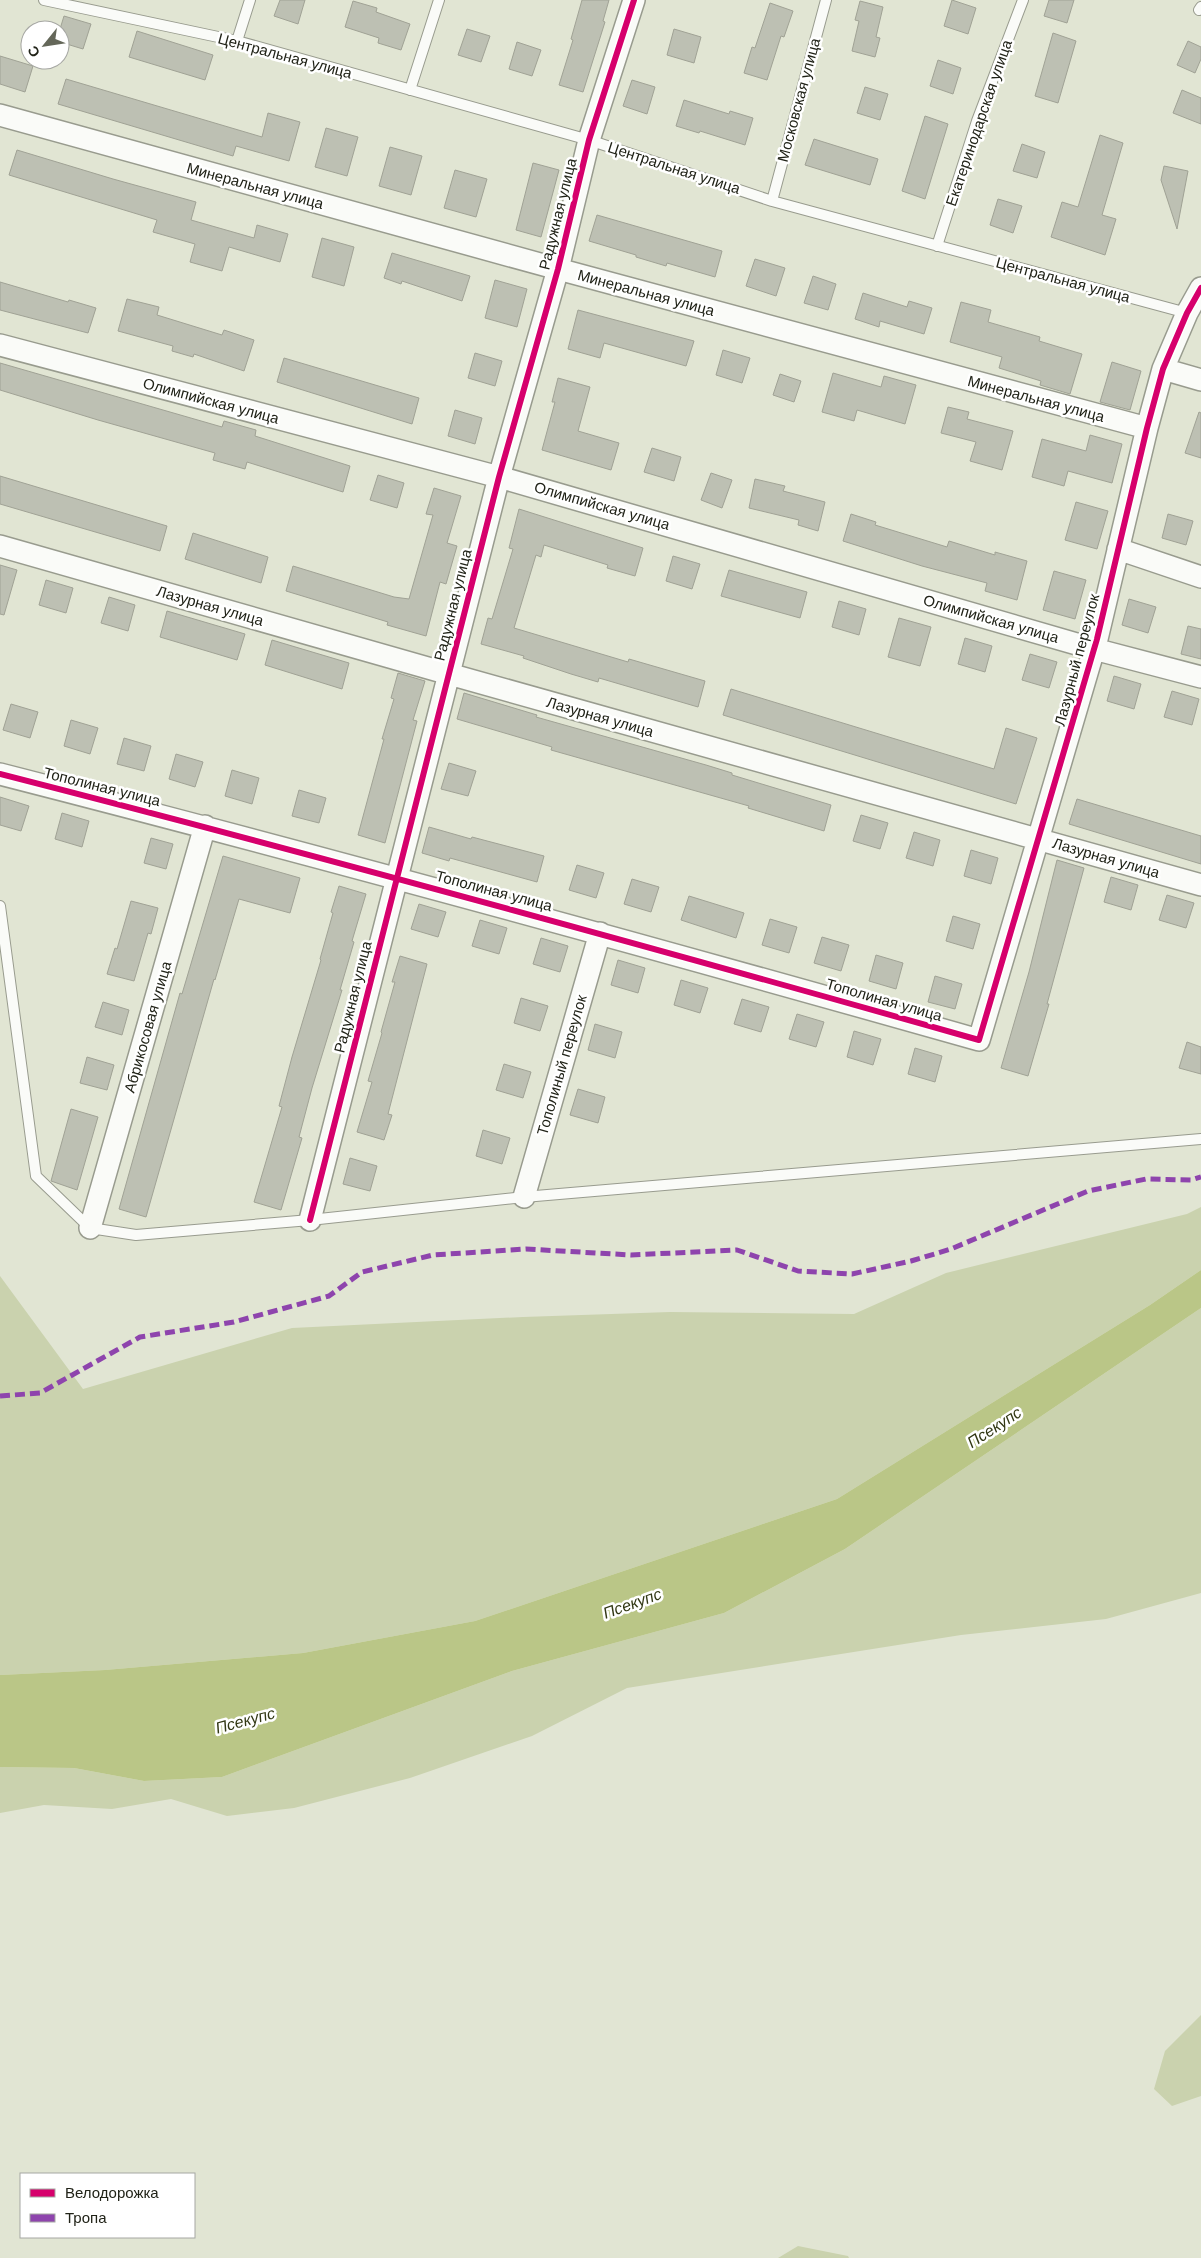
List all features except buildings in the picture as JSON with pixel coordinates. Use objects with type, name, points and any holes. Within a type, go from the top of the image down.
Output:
[{"type":"street","name":"Радужная улица","points":[[310,1220],[499,477],[558,269],[589,140],[634,0]]},
{"type":"street","name":"Минеральная улица","points":[[0,115],[558,269],[1147,428]]},
{"type":"street","name":"Лазурный переулок","points":[[979,1040],[1094,648],[1147,428],[1163,370],[1187,313],[1201,288]]},
{"type":"street","name":"Олимпийская улица","points":[[0,345],[499,477],[1201,677]]},
{"type":"street","points":[[1163,370],[1201,380]]},
{"type":"street","name":"Лазурная улица","points":[[0,546],[1201,885]]},
{"type":"street","points":[[1118,549],[1201,577]]},
{"type":"street","name":"Тополиная улица","points":[[0,774],[205,826],[600,933],[979,1040]]},
{"type":"street","name":"Абрикосовая улица","points":[[90,1228],[205,826]]},
{"type":"street","name":"Тополиный переулок","points":[[524,1197],[600,933]]},
{"type":"lane","points":[[237,41],[250,0]]},
{"type":"lane","points":[[410,90],[439,0]]},
{"type":"lane","name":"Московская улица","points":[[772,201],[826,0]]},
{"type":"lane","name":"Екатеринодарская улица","points":[[937,246],[977,121],[1023,0]]},
{"type":"lane","name":"Центральная улица","points":[[50,1],[237,41],[589,140],[772,201],[1187,313]]},
{"type":"lane","points":[[0,906],[36,1176],[90,1228],[136,1235],[310,1220],[524,1197],[1201,1139]]},
{"type":"shaded area","points":[[1201,1207],[1201,1270],[1150,1305],[837,1499],[475,1621],[303,1653],[105,1670],[0,1675],[0,1276],[83,1389],[292,1328],[670,1312],[854,1314],[946,1273],[1187,1214]]},
{"type":"shaded area","points":[[1201,1308],[1201,1593],[1106,1619],[961,1635],[627,1688],[532,1736],[410,1778],[294,1808],[227,1816],[171,1799],[112,1809],[44,1805],[0,1813],[0,1767],[74,1768],[144,1781],[222,1777],[512,1671],[724,1613],[845,1549]]},
{"type":"shaded area","points":[[1201,2015],[1201,2096],[1172,2106],[1154,2089],[1165,2051]]},
{"type":"shaded area","points":[[798,2246],[848,2256],[849,2258],[778,2258]]},
{"type":"water","name":"Псекупс","points":[[1201,1270],[1201,1308],[845,1549],[724,1613],[512,1671],[222,1777],[144,1781],[74,1768],[0,1767],[0,1675],[105,1670],[303,1653],[475,1621],[837,1499],[1150,1305]]},
{"type":"marked path","points":[[0,1396],[40,1393],[140,1337],[234,1322],[329,1296],[362,1272],[433,1255],[526,1249],[631,1255],[737,1250],[798,1271],[852,1274],[911,1261],[951,1249],[1088,1191],[1146,1179],[1191,1180],[1201,1177]]},
{"type":"cycle path","points":[[310,1220],[499,477],[558,269],[589,140],[634,0]]},
{"type":"cycle path","points":[[0,774],[491,904],[979,1040],[1097,639],[1147,428],[1163,369],[1187,313],[1201,288]]}]
